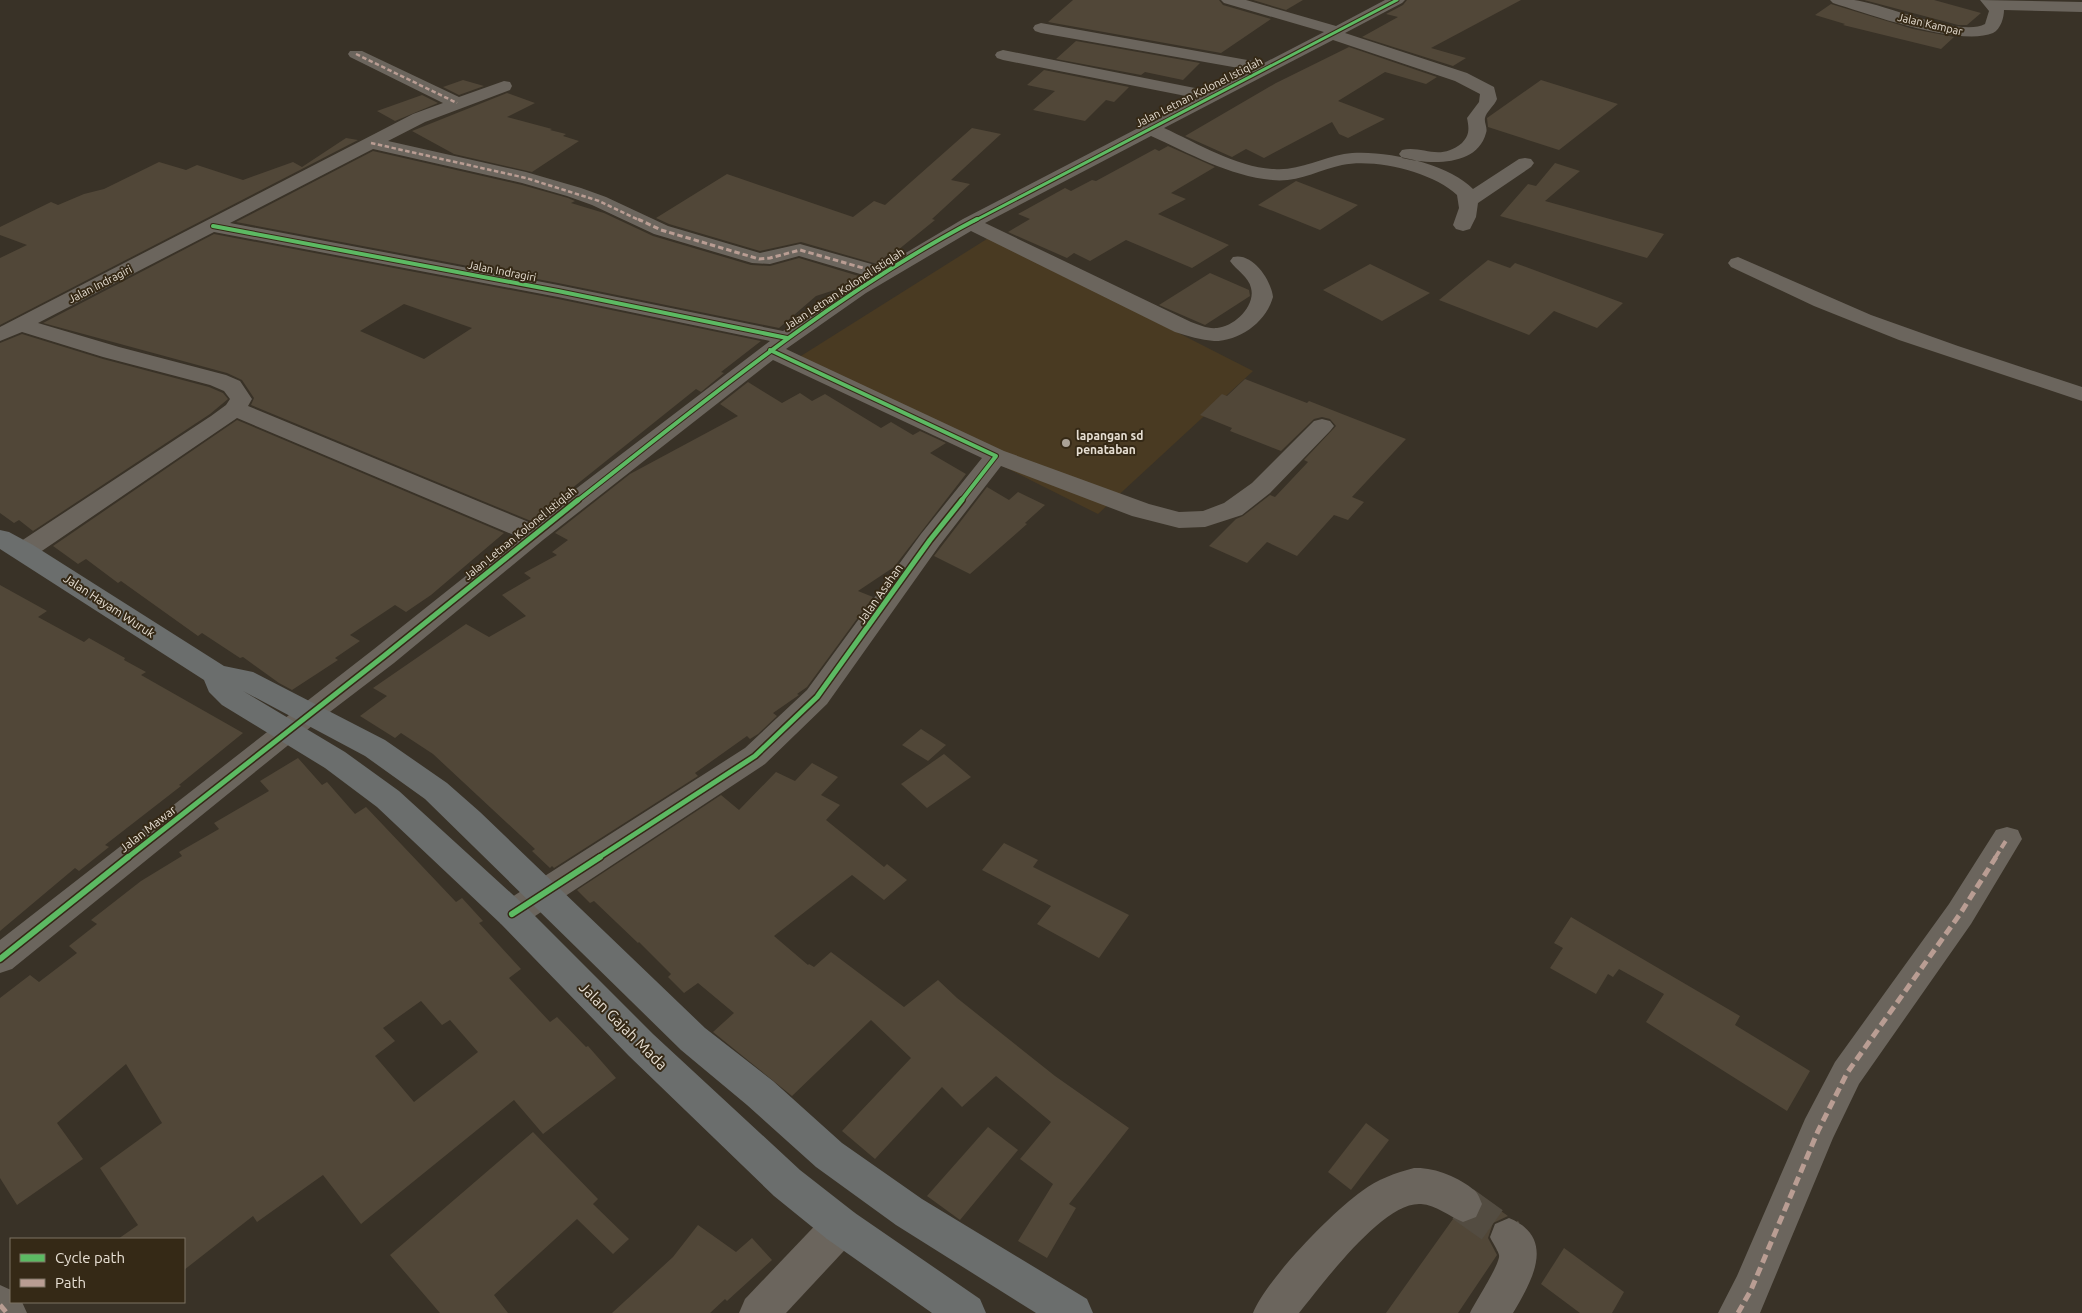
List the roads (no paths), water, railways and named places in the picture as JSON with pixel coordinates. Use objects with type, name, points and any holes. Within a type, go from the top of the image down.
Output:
[{"type":"highway","name":"Jalan Hayam Wuruk","points":[[0,538],[24,551],[216,675],[219,685],[225,693],[298,722]]},
{"type":"highway","points":[[298,722],[360,741],[398,763],[436,791],[693,1039],[760,1093],[829,1155],[909,1212],[1073,1313]]},
{"type":"highway","name":"Jalan Gajah Mada","points":[[298,722],[357,775],[388,799],[512,914],[641,1045],[735,1136],[787,1183],[840,1226],[966,1313]]},
{"type":"street","points":[[1229,0],[1334,33],[1462,77],[1488,91],[1489,103],[1476,118],[1478,129],[1476,137],[1456,153],[1431,165]]},
{"type":"street","name":"Jalan Letnan Kolonel Istiqlah","points":[[298,722],[384,656],[534,534],[779,344],[884,274],[970,223],[1397,0]]},
{"type":"street","name":"Jalan Kampar","points":[[1838,0],[1928,25],[1968,32],[1984,31],[1991,26],[1997,12],[1991,3]]},
{"type":"street","points":[[1991,3],[2023,6],[2082,7]]},
{"type":"street","points":[[1041,28],[1266,68]]},
{"type":"street","points":[[356,54],[457,104]]},
{"type":"street","points":[[1003,56],[1211,96]]},
{"type":"street","points":[[213,226],[420,118],[504,86]]},
{"type":"street","points":[[1149,128],[1243,168],[1262,173],[1284,175],[1352,157],[1431,165],[1465,192],[1468,201],[1468,213],[1463,225]]},
{"type":"street","points":[[372,143],[526,178],[574,192],[661,230],[759,259],[766,260],[793,250],[800,250],[884,274]]},
{"type":"street","points":[[1468,201],[1525,163]]},
{"type":"street","points":[[970,223],[1183,327],[1207,334],[1231,331],[1251,317],[1262,302],[1263,290],[1240,261]]},
{"type":"street","name":"Jalan Indragiri","points":[[0,336],[213,226],[558,291],[779,344]]},
{"type":"street","points":[[1738,263],[1778,284],[1841,310],[1945,349],[2082,394]]},
{"type":"street","points":[[21,325],[71,341],[218,380],[236,398],[534,534]]},
{"type":"street","points":[[779,344],[996,456],[1141,510],[1179,520],[1204,520],[1233,509],[1260,488],[1322,426]]},
{"type":"street","points":[[24,551],[236,398]]},
{"type":"street","name":"Jalan Asahan","points":[[512,914],[756,756],[817,697],[930,540],[996,456]]},
{"type":"street","name":"Jalan Mawar","points":[[0,959],[298,722]]},
{"type":"street","points":[[1738,1313],[1751,1290],[1818,1131],[1847,1073],[1898,998],[1960,914],[2007,838]]},
{"type":"street","points":[[1273,1313],[1353,1221],[1386,1194],[1414,1186],[1438,1189],[1463,1204]]},
{"type":"street","points":[[759,1313],[840,1226]]},
{"type":"street","points":[[1490,1313],[1512,1277],[1518,1258],[1518,1248],[1509,1237]]},
{"type":"street","points":[[0,1305],[7,1313]]},
{"type":"tunnel","points":[[1463,1204],[1509,1237]]},
{"type":"place","name":"lapangan sd penataban","points":[[1066,443]]}]
